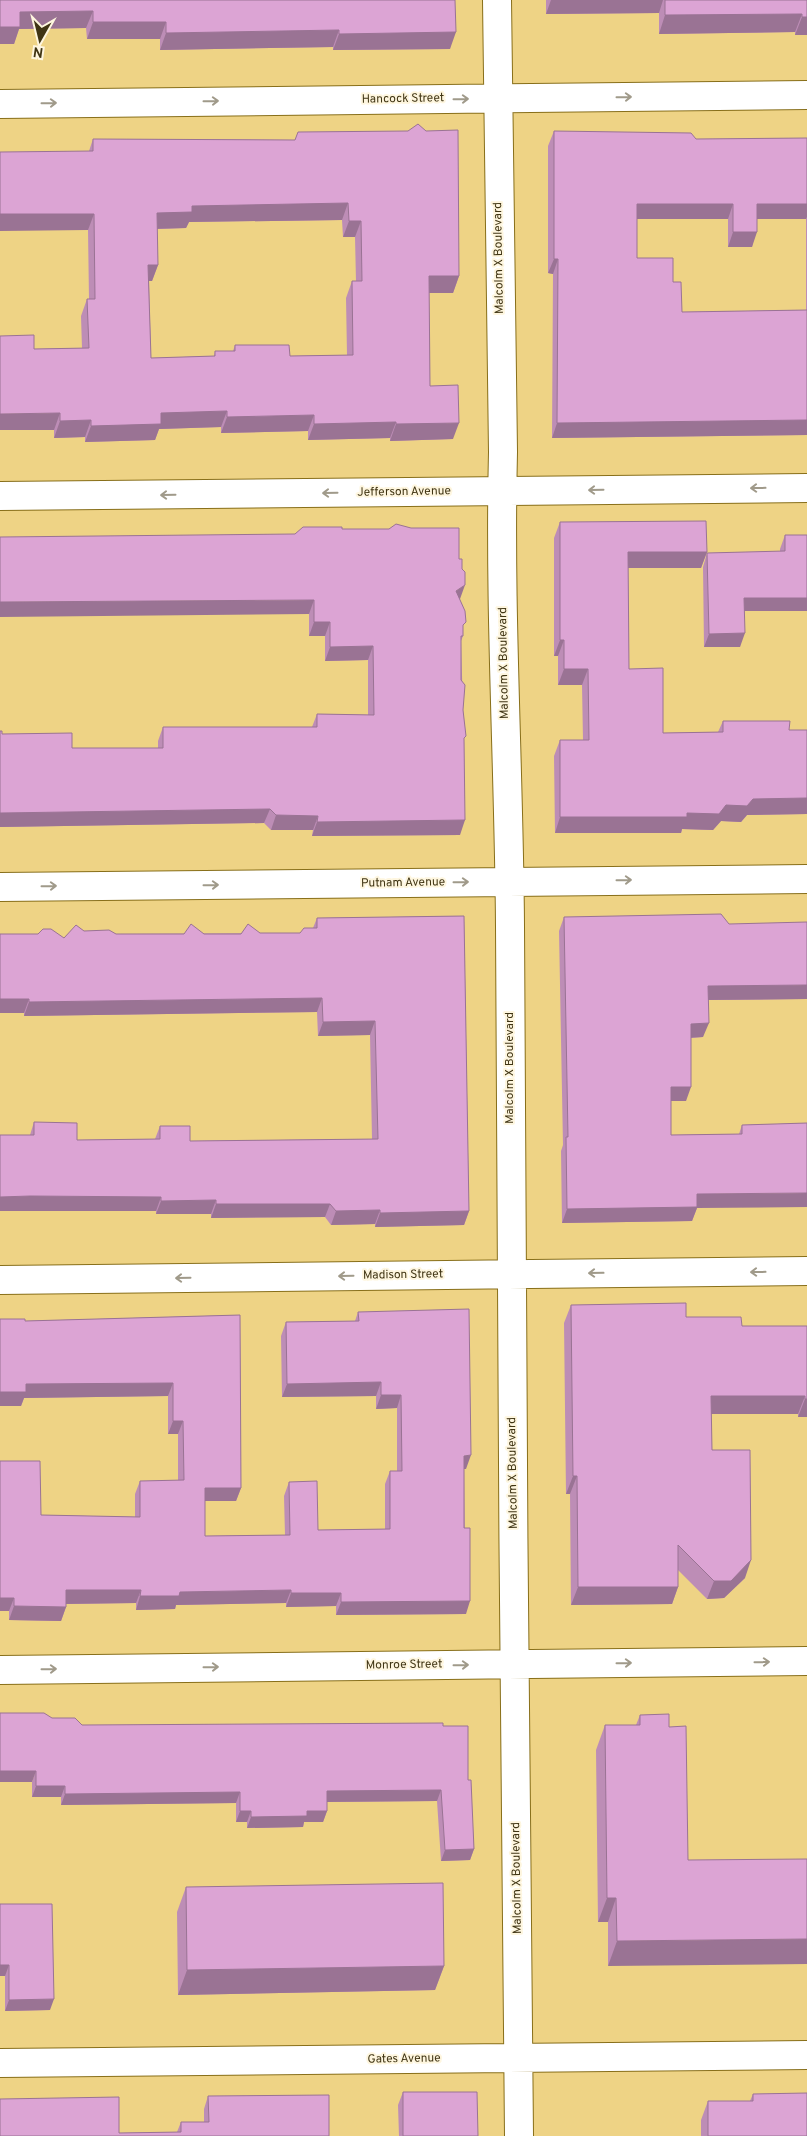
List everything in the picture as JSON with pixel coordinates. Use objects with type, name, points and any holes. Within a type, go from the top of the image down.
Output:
[{"type":"street","name":"Malcolm X Boulevard","points":[[497,0],[502,491],[509,882],[510,1274],[519,2136]]},
{"type":"street","name":"Hancock Street","points":[[0,104],[807,95]]},
{"type":"street","name":"Jefferson Avenue","points":[[0,496],[807,488]]},
{"type":"street","name":"Putnam Avenue","points":[[0,887],[807,879]]},
{"type":"street","name":"Madison Street","points":[[0,1280],[807,1271]]},
{"type":"street","name":"Monroe Street","points":[[0,1670],[807,1661]]},
{"type":"street","name":"Gates Avenue","points":[[0,2062],[807,2055]]},
{"type":"building","points":[[0,0],[455,0],[456,32],[339,34],[339,30],[166,33],[166,22],[93,22],[93,11],[20,12],[20,27],[0,27]]},
{"type":"building","points":[[665,0],[807,0],[807,17],[802,17],[802,14],[665,15]]},
{"type":"building","points":[[418,124],[426,131],[458,130],[459,276],[429,276],[430,386],[458,385],[459,423],[314,424],[314,415],[227,417],[227,411],[161,413],[161,424],[91,426],[91,420],[60,421],[60,413],[0,414],[0,336],[34,335],[34,349],[89,348],[87,299],[95,299],[94,214],[0,214],[0,152],[93,151],[93,139],[295,140],[298,132],[408,131]],"holes":[[[348,203],[349,221],[361,221],[362,281],[352,281],[353,355],[290,356],[289,345],[235,345],[235,351],[215,351],[215,356],[151,358],[148,265],[158,265],[157,213],[192,212],[192,206]]]},
{"type":"building","points":[[554,131],[691,133],[696,139],[807,138],[807,204],[757,204],[757,232],[733,232],[733,204],[637,204],[637,258],[673,258],[673,282],[681,282],[682,312],[807,310],[807,420],[557,423],[558,259],[554,259]]},
{"type":"building","points":[[706,521],[707,552],[628,552],[629,669],[663,668],[663,733],[723,732],[723,721],[790,721],[789,730],[807,730],[807,798],[753,799],[747,806],[726,805],[719,814],[687,813],[687,817],[560,817],[560,740],[589,740],[588,669],[564,669],[564,640],[560,640],[560,522]]},
{"type":"building","points":[[396,524],[411,528],[459,528],[459,559],[462,559],[462,569],[465,572],[465,585],[456,591],[465,611],[466,622],[463,625],[463,636],[461,636],[461,680],[465,685],[463,710],[466,736],[464,738],[465,820],[317,822],[318,816],[276,815],[270,809],[0,813],[0,731],[2,731],[2,734],[72,733],[72,748],[163,748],[163,727],[317,727],[317,714],[374,715],[373,646],[330,647],[330,622],[314,622],[314,600],[0,602],[0,537],[295,534],[303,527],[389,529]]},
{"type":"building","points":[[785,535],[807,535],[807,598],[744,598],[745,633],[709,634],[707,553],[785,551]]},
{"type":"building","points":[[721,914],[729,924],[807,922],[807,985],[708,986],[709,1023],[691,1024],[691,1087],[671,1087],[671,1135],[742,1134],[742,1125],[807,1123],[807,1193],[697,1194],[697,1207],[567,1209],[566,1137],[568,1137],[564,917]]},
{"type":"building","points":[[464,916],[469,1211],[380,1213],[380,1210],[336,1211],[330,1204],[216,1204],[216,1200],[161,1201],[161,1197],[0,1197],[0,1135],[34,1135],[34,1122],[77,1123],[77,1140],[160,1139],[160,1126],[190,1126],[190,1141],[378,1139],[375,1021],[323,1022],[322,998],[29,1002],[29,999],[0,999],[0,934],[38,934],[43,929],[51,929],[64,938],[76,925],[84,931],[109,930],[116,934],[184,934],[191,924],[204,934],[241,934],[248,924],[260,933],[300,933],[304,928],[317,928],[317,918]]},
{"type":"building","points":[[686,1303],[686,1317],[741,1317],[742,1326],[807,1326],[807,1399],[805,1399],[805,1396],[711,1396],[712,1450],[750,1450],[751,1560],[731,1581],[714,1581],[678,1545],[678,1587],[578,1587],[577,1476],[573,1476],[571,1305]]},
{"type":"building","points":[[469,1309],[471,1455],[464,1456],[464,1528],[470,1528],[470,1601],[341,1602],[341,1593],[291,1593],[291,1590],[180,1592],[179,1596],[140,1596],[141,1590],[66,1590],[66,1607],[14,1606],[14,1598],[0,1598],[0,1461],[40,1461],[41,1515],[140,1517],[140,1481],[184,1480],[183,1421],[173,1421],[173,1383],[26,1384],[26,1392],[0,1392],[0,1319],[25,1319],[25,1321],[240,1315],[241,1488],[205,1488],[205,1536],[290,1535],[289,1482],[317,1481],[318,1530],[390,1529],[390,1471],[402,1471],[401,1395],[381,1395],[381,1382],[287,1384],[286,1322],[359,1321],[358,1312]]},
{"type":"building","points":[[0,1713],[44,1713],[52,1718],[75,1718],[82,1725],[443,1723],[443,1726],[468,1726],[468,1780],[471,1780],[474,1849],[445,1850],[441,1790],[327,1791],[327,1811],[307,1811],[307,1816],[251,1817],[251,1811],[240,1811],[240,1792],[65,1794],[65,1786],[36,1786],[36,1771],[0,1771]]},
{"type":"building","points":[[669,1714],[669,1727],[686,1726],[688,1860],[807,1859],[807,1939],[617,1941],[616,1898],[607,1898],[605,1725],[640,1725],[640,1715]]},
{"type":"building","points":[[443,1883],[444,1966],[187,1970],[186,1887]]},
{"type":"building","points":[[0,1904],[52,1904],[54,1999],[9,2000],[9,1965],[0,1965]]},
{"type":"building","points":[[403,2092],[477,2092],[478,2136],[403,2136]]},
{"type":"building","points":[[807,2093],[807,2136],[708,2136],[708,2101],[753,2101],[753,2094]]},
{"type":"building","points":[[329,2095],[329,2136],[0,2136],[0,2099],[119,2097],[119,2133],[181,2132],[181,2122],[209,2122],[208,2096]]}]
